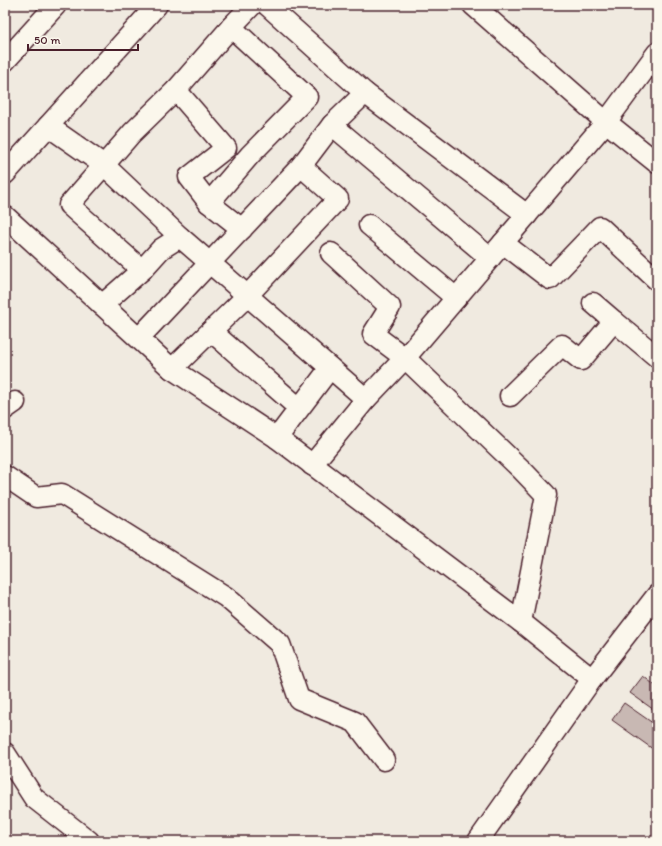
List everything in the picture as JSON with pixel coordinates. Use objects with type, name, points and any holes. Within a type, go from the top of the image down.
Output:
[{"type":"street","points":[[5,174],[157,5]]},
{"type":"street","points":[[142,270],[69,205],[132,133],[176,90],[252,5]]},
{"type":"street","points":[[267,5],[365,93],[527,215]]},
{"type":"street","points":[[473,5],[606,122],[657,163]]},
{"type":"street","points":[[5,61],[54,6]]},
{"type":"street","points":[[209,203],[250,155],[307,96],[231,27]]},
{"type":"street","points":[[312,465],[366,399],[405,358],[606,122],[657,53]]},
{"type":"street","points":[[176,90],[226,148],[189,177],[209,203],[242,229]]},
{"type":"street","points":[[139,338],[300,166],[332,125],[365,93]]},
{"type":"street","points":[[332,125],[490,258]]},
{"type":"street","points":[[48,126],[104,165],[180,237],[366,399]]},
{"type":"street","points":[[172,369],[248,296],[338,198],[300,166]]},
{"type":"street","points":[[5,216],[172,369],[277,438],[521,622],[592,678]]},
{"type":"street","points":[[369,225],[456,298]]},
{"type":"street","points":[[503,243],[550,279],[600,227],[657,280]]},
{"type":"street","points":[[102,305],[142,270],[161,249],[180,237]]},
{"type":"street","points":[[331,253],[390,307],[373,334],[405,358],[522,470],[546,495],[521,622]]},
{"type":"street","points":[[593,303],[657,357]]},
{"type":"street","points":[[510,396],[562,345],[581,360],[614,321]]},
{"type":"street","points":[[210,331],[292,402],[300,406]]},
{"type":"street","points":[[277,438],[330,368]]},
{"type":"street","points":[[5,476],[36,497],[62,494],[226,597],[280,644],[299,699],[355,722],[384,760]]},
{"type":"street","points":[[478,841],[592,678],[657,595]]},
{"type":"street","points":[[5,753],[34,798],[89,841]]},
{"type":"building","points":[[643,676],[657,687],[657,712],[630,693]]},
{"type":"building","points":[[624,703],[657,726],[657,752],[612,720]]}]
